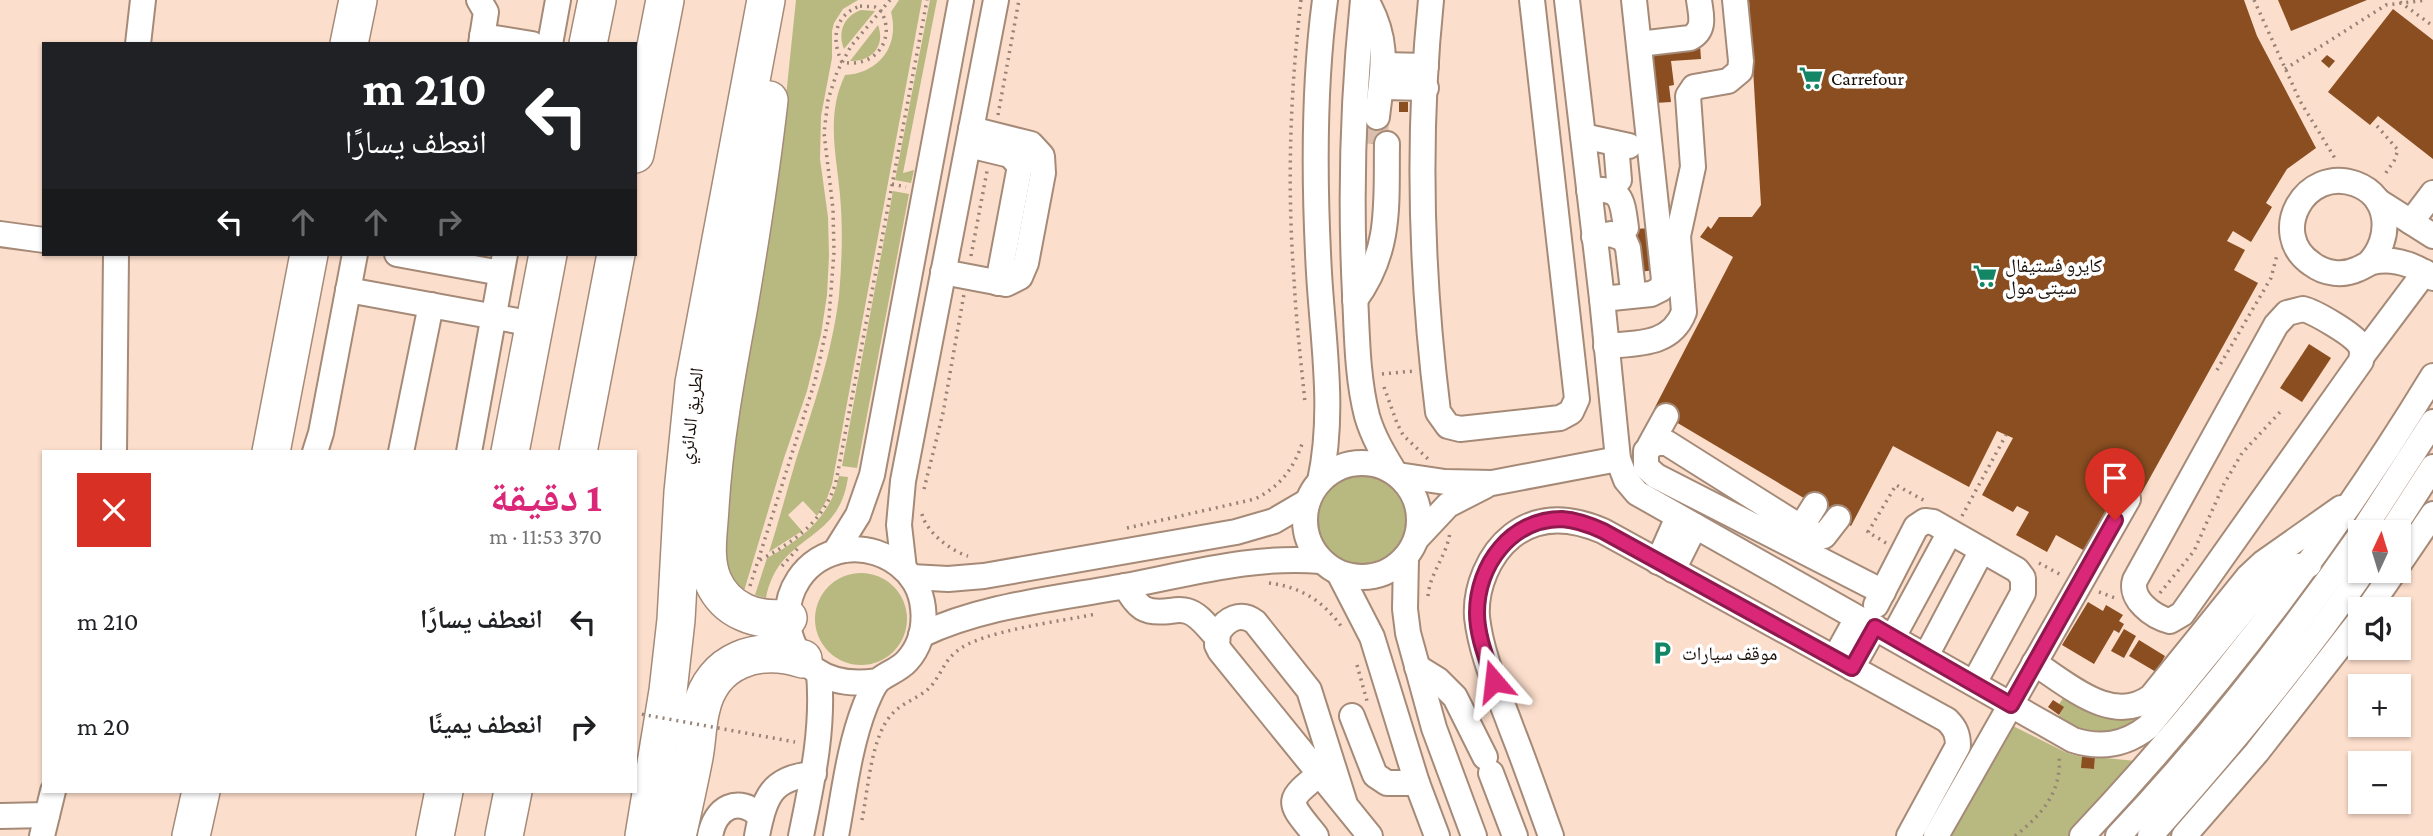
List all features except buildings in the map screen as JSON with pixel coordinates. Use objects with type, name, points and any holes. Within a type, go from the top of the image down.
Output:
[{"type":"highway","points":[[349,42],[358,0]]},
{"type":"highway","points":[[588,42],[597,0]]},
{"type":"highway","points":[[637,144],[665,0]]},
{"type":"highway","points":[[764,10],[772,74],[758,191],[720,408],[711,485],[708,559],[717,590],[732,606],[752,617],[788,618]]},
{"type":"highway","name":"الطريق الدائري","points":[[644,836],[658,762],[676,620],[683,492],[694,383],[764,10]]},
{"type":"highway","points":[[271,450],[309,256]]},
{"type":"highway","points":[[510,450],[548,256]]},
{"type":"highway","points":[[578,450],[616,256]]},
{"type":"highway","points":[[677,836],[695,754],[701,709],[711,683],[731,664],[758,653],[773,652],[811,666]]},
{"type":"highway","points":[[191,836],[201,793]]},
{"type":"highway","points":[[435,836],[444,793]]},
{"type":"highway","points":[[504,836],[513,793]]},
{"type":"street","points":[[138,42],[142,0]]},
{"type":"street","points":[[479,0],[486,12],[482,40],[506,42]]},
{"type":"street","points":[[550,42],[558,0]]},
{"type":"street","points":[[835,552],[858,516],[872,475],[961,0]]},
{"type":"street","points":[[907,573],[900,547],[900,503],[943,272],[981,140],[996,0]]},
{"type":"street","points":[[1325,0],[1314,173],[1329,419],[1305,526],[1307,539],[1330,567],[1372,637],[1417,783],[1437,836]]},
{"type":"street","points":[[1364,0],[1354,106],[1352,171],[1356,324],[1367,416],[1374,436],[1396,474]]},
{"type":"street","points":[[1364,0],[1379,30],[1383,76],[1382,118]]},
{"type":"street","points":[[1432,0],[1426,77],[1424,219],[1433,369],[1438,412],[1444,422],[1454,428],[1466,429],[1556,419],[1568,415],[1577,400],[1531,0]]},
{"type":"street","points":[[1566,0],[1602,299],[1618,459],[1626,480],[1637,493],[2073,740],[2099,746],[2125,741],[2148,727],[2265,584],[2289,567],[2309,565]]},
{"type":"street","points":[[1602,299],[1657,293],[1664,280],[1634,0]]},
{"type":"street","points":[[1639,44],[1696,35],[1702,24],[1699,0]]},
{"type":"street","points":[[1606,346],[1655,341],[1674,331],[1680,322],[1685,302],[1678,246],[1679,227],[1693,167],[1688,96],[1694,87],[1728,81],[1740,71],[1735,0]]},
{"type":"street","points":[[1539,68],[1574,64]]},
{"type":"street","points":[[1383,76],[1426,77]]},
{"type":"street","points":[[1583,136],[1622,145],[1619,180]]},
{"type":"street","points":[[943,272],[998,283],[1014,282],[1024,271],[1044,165],[1042,156],[1031,144],[981,140]]},
{"type":"street","points":[[1355,300],[1371,277],[1381,251],[1386,225],[1381,144]]},
{"type":"street","points":[[2379,191],[2385,234],[2382,245],[2369,263],[2358,270],[2332,273],[2319,269],[2300,252],[2292,227],[2298,204],[2305,194],[2319,184],[2332,181],[2358,184],[2369,191],[2379,191],[2411,222],[2433,236]]},
{"type":"street","points":[[1589,190],[1605,189],[1616,193],[1623,203],[1626,228]]},
{"type":"street","points":[[2411,222],[2433,193]]},
{"type":"street","points":[[0,234],[42,240]]},
{"type":"street","points":[[1562,264],[1596,252],[1616,234],[1624,239],[1628,248],[1632,282]]},
{"type":"street","points":[[114,450],[117,387],[116,256]]},
{"type":"street","points":[[316,450],[355,256]]},
{"type":"street","points":[[439,257],[503,263],[469,450]]},
{"type":"street","points":[[2362,356],[2360,345],[2353,337],[2310,311],[2295,310],[2287,313],[2276,325],[2136,580],[2141,601],[2166,620],[2175,620],[2182,614],[2359,365],[2362,356],[2429,275],[2403,263],[2369,263]]},
{"type":"street","points":[[2310,311],[2332,273]]},
{"type":"street","points":[[348,290],[534,324]]},
{"type":"street","points":[[401,450],[431,305]]},
{"type":"street","points":[[2082,836],[2199,705],[2309,565],[2433,376]]},
{"type":"street","points":[[1666,416],[1652,456],[1802,531],[1824,536],[1838,518]]},
{"type":"street","points":[[2369,520],[2433,422]]},
{"type":"street","points":[[1655,443],[1667,443],[1885,587],[1656,476],[1646,467],[1646,451],[1655,443]]},
{"type":"street","points":[[1396,474],[1452,482],[1492,483],[1618,459]]},
{"type":"street","points":[[907,573],[947,579],[984,576],[1227,533],[1274,521],[1314,491],[1333,470],[1348,464],[1381,466],[1406,483],[1417,503],[1420,526],[1412,547],[1405,609],[1408,633],[1434,729],[1474,836]]},
{"type":"street","points":[[2399,520],[2433,467]]},
{"type":"street","points":[[921,635],[974,614],[1263,561],[1330,567],[1353,577],[1382,574],[1412,547],[1448,505],[1492,483]]},
{"type":"street","points":[[2034,663],[2105,705],[2124,708],[2143,703],[2151,698],[2255,570],[2356,497]]},
{"type":"street","points":[[1936,836],[2077,584],[2128,499]]},
{"type":"street","points":[[1802,531],[1815,505]]},
{"type":"street","points":[[2412,545],[2433,514]]},
{"type":"street","points":[[1551,836],[1503,706],[1484,648],[1477,615],[1481,584],[1486,570],[1506,541],[1526,527],[1562,519],[1603,531],[1947,720],[1958,736],[1958,746],[1909,836]]},
{"type":"street","points":[[1873,626],[1885,587],[1919,524],[1929,521],[1955,526],[1982,550],[2017,570],[2025,587],[1974,683]]},
{"type":"street","points":[[1666,566],[1686,522]]},
{"type":"street","points":[[1844,663],[1955,526]]},
{"type":"street","points":[[853,549],[872,551],[889,558],[907,573],[918,590],[923,605],[921,635],[909,659],[890,676],[857,684],[837,682],[811,666],[789,633],[788,618],[790,601],[801,578],[819,559],[835,552],[853,549]]},
{"type":"street","points":[[1926,656],[1982,550]]},
{"type":"street","points":[[2118,836],[2234,704],[2348,552]]},
{"type":"street","points":[[2150,836],[2251,720],[2354,583]]},
{"type":"street","points":[[1125,586],[1137,606],[1158,612],[1191,612],[1217,637],[1220,651],[1370,836]]},
{"type":"street","points":[[1217,637],[1221,628],[1233,618],[1250,618],[1305,683],[1312,697],[1345,804]]},
{"type":"street","points":[[2184,836],[2257,752],[2348,636]]},
{"type":"street","points":[[801,836],[803,775],[820,729],[811,666]]},
{"type":"street","points":[[1417,667],[1447,688],[1461,705],[1507,836]]},
{"type":"street","points":[[836,836],[855,737],[864,708],[877,681]]},
{"type":"street","points":[[1461,705],[1503,706]]},
{"type":"street","points":[[1503,706],[1487,723],[1482,761],[1515,836]]},
{"type":"street","points":[[1361,713],[1375,775],[1387,783],[1417,783]]},
{"type":"street","points":[[1316,836],[1297,813],[1293,803],[1298,791],[1321,773]]},
{"type":"street","points":[[759,827],[767,798],[773,789],[781,782],[803,775]]},
{"type":"street","points":[[710,836],[716,817],[728,808],[742,806],[756,812],[759,827]]},
{"type":"street","points":[[0,816],[47,814]]},
{"type":"path","points":[[746,596],[816,381],[825,339],[832,296],[834,252],[833,209],[824,133],[828,100],[842,62],[859,36],[890,0]]},
{"type":"path","points":[[758,561],[808,529],[822,513],[833,493],[927,0]]},
{"type":"path","points":[[923,493],[943,413],[967,277],[981,140],[1019,0]]},
{"type":"path","points":[[1301,0],[1292,96],[1291,193],[1293,278],[1306,414]]},
{"type":"path","points":[[2254,0],[2302,105],[2341,168]]},
{"type":"path","points":[[2285,69],[2381,7],[2400,1],[2427,0]]},
{"type":"path","points":[[2400,1],[2433,26]]},
{"type":"path","points":[[860,6],[875,7],[881,11],[887,25],[887,33],[886,40],[877,54],[857,64],[842,62],[835,37],[845,14],[860,6]]},
{"type":"path","points":[[2377,126],[2398,150],[2379,191]]},
{"type":"path","points":[[1382,374],[1433,369]]},
{"type":"path","points":[[2077,584],[2116,599],[2141,601],[2194,551],[2224,484],[2242,453],[2282,410]]},
{"type":"path","points":[[1126,528],[1242,503],[1268,493],[1291,470],[1305,434]]},
{"type":"path","points":[[1955,526],[2006,435]]},
{"type":"path","points":[[921,512],[923,521],[950,548],[967,556],[977,557]]},
{"type":"path","points":[[1428,608],[1429,582],[1446,550],[1451,524]]},
{"type":"path","points":[[1268,583],[1292,587],[1314,598],[1334,616],[1343,629]]},
{"type":"path","points":[[861,823],[877,745],[885,723],[899,708],[932,685],[947,660],[956,651],[976,639],[1100,613]]},
{"type":"path","points":[[1355,658],[1361,713]]},
{"type":"path","points":[[637,713],[797,742],[803,775]]},
{"type":"path","points":[[709,734],[712,722]]},
{"type":"path","points":[[2015,836],[2039,816],[2047,805],[2059,768],[2059,751]]},
{"type":"green space","points":[[796,0],[858,0],[843,9],[834,23],[832,58],[821,116],[820,159],[828,217],[829,256],[821,334],[807,391],[744,591],[735,586],[726,568],[732,447],[783,125]]},
{"type":"green space","points":[[899,0],[922,0],[832,484],[817,516],[803,501],[788,515],[802,531],[769,552],[822,379],[836,317],[842,232],[834,134],[839,90],[845,75],[868,69],[884,56],[892,36],[891,12]]},
{"type":"green space","points":[[930,0],[937,0],[903,173],[914,170],[911,183],[895,180]]},
{"type":"green space","points":[[861,10],[875,11],[844,49],[841,37],[846,20]]},
{"type":"green space","points":[[878,25],[880,40],[875,51],[864,59],[850,61]]},
{"type":"green space","points":[[893,191],[909,194],[857,468],[842,466]]},
{"type":"green space","points":[[1362,474],[1380,478],[1395,488],[1405,503],[1409,521],[1405,539],[1395,554],[1380,564],[1362,568],[1344,564],[1329,554],[1319,539],[1315,521],[1319,503],[1329,488],[1344,478]]},
{"type":"green space","points":[[839,476],[848,477],[842,499],[833,515],[822,528],[783,561],[773,577],[766,598],[755,595],[767,558],[803,535],[822,515],[835,491]]},
{"type":"green space","points":[[861,573],[879,576],[894,586],[904,601],[907,619],[904,637],[894,652],[879,662],[861,665],[843,662],[828,652],[818,637],[815,619],[818,601],[828,586],[843,576]]},
{"type":"green space","points":[[2067,693],[2153,708],[2129,730],[2086,735],[2057,720],[2063,708],[2059,704]]},
{"type":"green space","points":[[2009,724],[2067,753],[2082,757],[2082,768],[2094,769],[2095,757],[2136,761],[2068,836],[1947,836]]},
{"type":"tunnel","points":[[1376,144],[1377,117]]},
{"type":"place","name":"Carrefour","points":[[1811,78]]},
{"type":"place","name":"كايرو فستيفال سيتى مول","points":[[1985,276]]},
{"type":"place","name":"موقف سيارات","points":[[1662,653]]},
{"type":"route","points":[[1494,681],[1477,615],[1481,584],[1486,570],[1499,548],[1515,533],[1537,523],[1562,519],[1588,524],[1603,531],[1852,668],[1875,627],[2011,705],[2115,520]]}]
